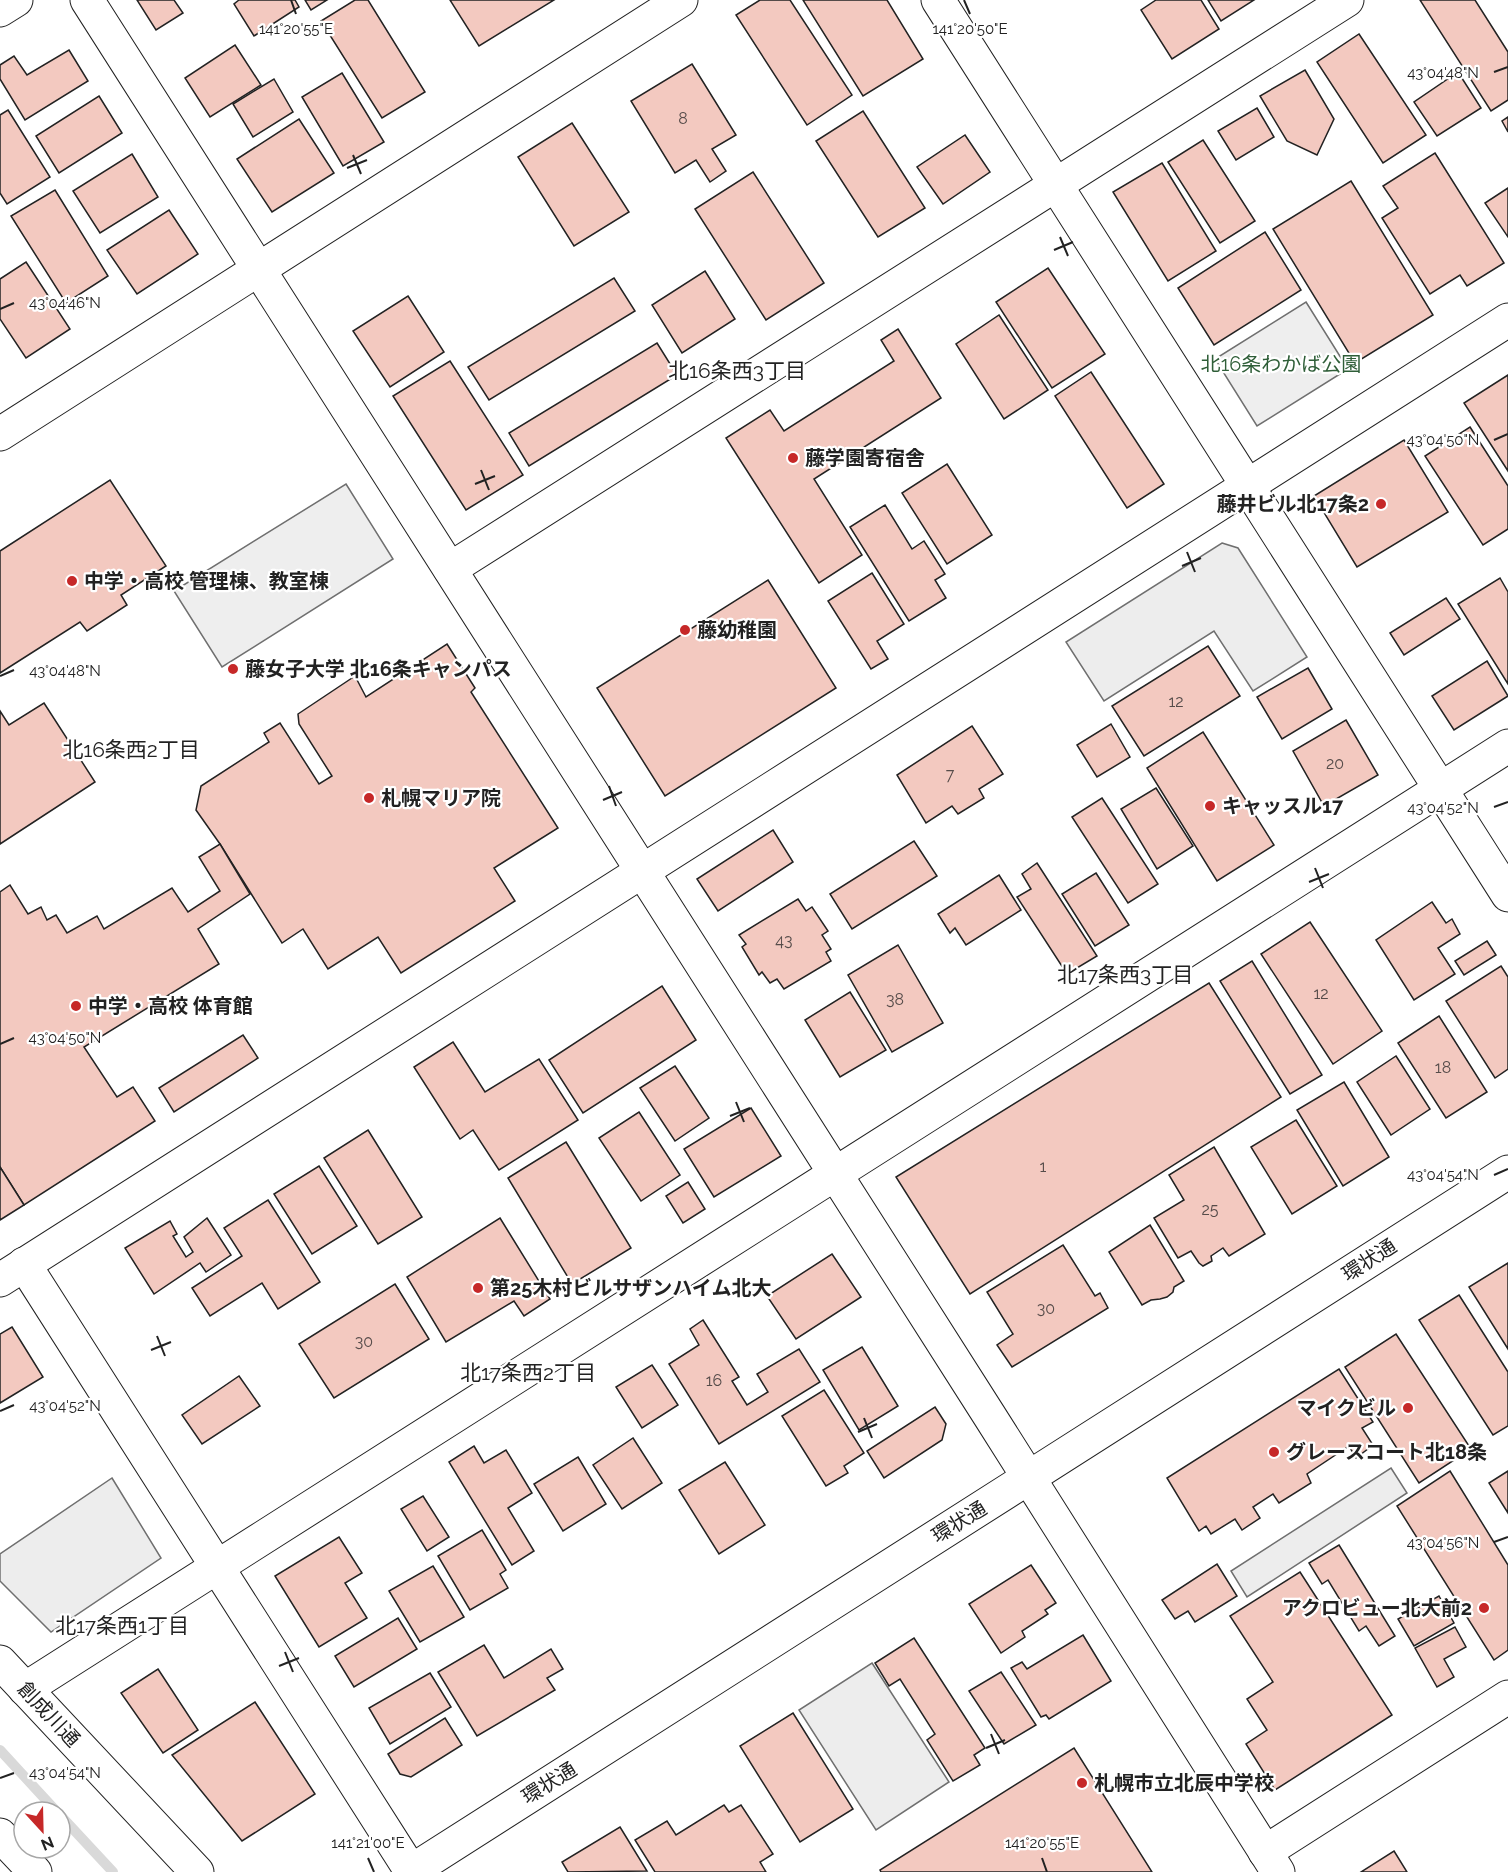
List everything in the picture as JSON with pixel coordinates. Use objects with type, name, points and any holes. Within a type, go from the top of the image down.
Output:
[{"type":"main road","points":[[0,10],[16,0]]},
{"type":"main road","points":[[87,0],[1029,1478],[1271,1862],[1508,1697]]},
{"type":"main road","points":[[0,434],[681,0]]},
{"type":"main road","points":[[938,0],[1508,896]]},
{"type":"main road","points":[[450,569],[1347,0]]},
{"type":"main road","points":[[411,1872],[217,1568],[12,1272],[1508,320]]},
{"type":"main road","points":[[25,1689],[1508,746]]},
{"type":"main road","name":"環状通","points":[[411,1872],[1508,1172]]},
{"type":"main road","name":"創成川通","points":[[0,1662],[196,1872]]},
{"type":"main road","points":[[0,1835],[35,1872]]},
{"type":"green space","name":"北16条わかば公園","points":[[1306,302],[1348,369],[1257,426],[1215,359]]},
{"type":"green space","points":[[346,484],[393,559],[222,667],[174,591]]},
{"type":"shaded area","points":[[1222,543],[1238,548],[1307,657],[1253,691],[1214,631],[1104,701],[1066,642]]},
{"type":"shaded area","points":[[1391,1468],[1407,1493],[1247,1597],[1231,1571]]},
{"type":"shaded area","points":[[112,1478],[161,1558],[51,1632],[0,1581],[0,1554]]},
{"type":"shaded area","points":[[872,1663],[949,1782],[876,1830],[799,1710]]},
{"type":"building","points":[[137,0],[174,0],[183,13],[156,30]]},
{"type":"building","points":[[239,0],[295,0],[299,7],[254,36],[234,4]]},
{"type":"building","points":[[305,0],[327,0],[311,10]]},
{"type":"building","points":[[355,0],[368,0],[425,92],[382,118],[321,21]]},
{"type":"building","points":[[450,0],[554,0],[479,46]]},
{"type":"building","points":[[760,0],[790,0],[852,95],[807,125],[736,15]]},
{"type":"building","points":[[803,0],[887,0],[923,59],[863,96]]},
{"type":"building","points":[[1156,0],[1201,0],[1219,29],[1172,59],[1141,10]]},
{"type":"building","points":[[1208,0],[1254,0],[1221,21]]},
{"type":"building","points":[[1420,0],[1475,0],[1508,52],[1508,100],[1491,111]]},
{"type":"building","points":[[1359,34],[1426,135],[1383,163],[1317,62]]},
{"type":"building","points":[[235,45],[261,85],[210,117],[185,78]]},
{"type":"building","points":[[69,50],[88,81],[25,120],[0,79],[0,65],[14,56],[27,75]]},
{"type":"building","points":[[692,64],[736,135],[712,149],[726,171],[710,182],[696,160],[675,173],[631,101]]},
{"type":"building","points":[[1305,70],[1334,119],[1317,155],[1287,141],[1260,96]]},
{"type":"building","points":[[1458,72],[1481,108],[1437,136],[1414,102]]},
{"type":"building","points":[[342,73],[384,142],[343,166],[302,97]]},
{"type":"building","points":[[274,79],[293,112],[253,137],[233,104]]},
{"type":"building","points":[[99,96],[122,133],[59,173],[36,136]]},
{"type":"building","points":[[1257,108],[1274,137],[1236,160],[1218,131]]},
{"type":"building","points":[[8,110],[50,177],[7,204],[0,193],[0,115]]},
{"type":"building","points":[[863,111],[925,208],[878,237],[816,141]]},
{"type":"building","points":[[1508,117],[1508,132],[1502,121]]},
{"type":"building","points":[[299,119],[334,173],[272,212],[237,159]]},
{"type":"building","points":[[572,123],[629,212],[574,246],[518,157]]},
{"type":"building","points":[[965,135],[990,172],[943,204],[917,167]]},
{"type":"building","points":[[1203,140],[1255,221],[1220,243],[1168,162]]},
{"type":"building","points":[[1435,153],[1504,263],[1467,286],[1460,275],[1430,294],[1382,218],[1398,208],[1383,186]]},
{"type":"building","points":[[132,154],[158,197],[100,233],[73,191]]},
{"type":"building","points":[[1162,163],[1216,251],[1168,281],[1113,192]]},
{"type":"building","points":[[753,172],[824,283],[766,320],[695,209]]},
{"type":"building","points":[[1351,181],[1433,315],[1355,363],[1273,229]]},
{"type":"building","points":[[1508,188],[1508,237],[1485,203]]},
{"type":"building","points":[[55,190],[108,276],[66,303],[11,216]]},
{"type":"building","points":[[169,210],[198,254],[137,294],[107,250]]},
{"type":"building","points":[[1265,232],[1301,290],[1214,345],[1178,288]]},
{"type":"building","points":[[26,262],[70,329],[26,358],[0,319],[0,279]]},
{"type":"building","points":[[1048,268],[1105,354],[1052,388],[996,302]]},
{"type":"building","points":[[705,271],[735,319],[682,353],[652,305]]},
{"type":"building","points":[[614,278],[635,311],[489,400],[468,367]]},
{"type":"building","points":[[408,296],[444,352],[390,387],[353,331]]},
{"type":"building","points":[[999,315],[1048,390],[1004,419],[956,344]]},
{"type":"building","name":"藤学園寄宿舎","points":[[898,329],[941,398],[814,479],[862,555],[819,583],[726,438],[770,410],[784,431],[894,361],[881,340]]},
{"type":"building","points":[[657,343],[677,375],[529,466],[509,433]]},
{"type":"building","points":[[450,361],[523,475],[466,510],[393,396]]},
{"type":"building","points":[[1091,372],[1164,484],[1127,508],[1055,396]]},
{"type":"building","points":[[1508,375],[1508,471],[1464,403]]},
{"type":"building","points":[[1470,427],[1508,486],[1508,529],[1483,545],[1425,456]]},
{"type":"building","name":"藤井ビル北17条2","points":[[1404,440],[1448,512],[1357,567],[1314,496]]},
{"type":"building","points":[[947,464],[992,535],[947,564],[902,493]]},
{"type":"building","name":"中学・高校 管理棟、教室棟","points":[[110,480],[166,566],[121,595],[127,605],[87,631],[80,622],[0,673],[0,551]]},
{"type":"building","points":[[885,505],[912,549],[924,541],[945,574],[935,580],[946,598],[909,621],[850,527]]},
{"type":"building","points":[[872,573],[904,624],[877,641],[888,659],[871,669],[828,601]]},
{"type":"building","points":[[1500,578],[1508,592],[1508,684],[1458,604]]},
{"type":"building","points":[[768,580],[836,688],[665,796],[597,688]]},
{"type":"building","points":[[1446,598],[1460,619],[1404,655],[1390,633]]},
{"type":"building","name":"札幌マリア院","points":[[447,644],[475,688],[471,692],[558,828],[494,868],[515,901],[401,973],[378,937],[328,969],[303,929],[282,943],[196,810],[201,786],[269,742],[264,733],[280,723],[319,784],[332,776],[299,724],[298,714],[355,676],[366,697]]},
{"type":"building","points":[[1208,646],[1240,696],[1144,756],[1112,706]]},
{"type":"building","points":[[1487,661],[1508,696],[1454,730],[1432,696]]},
{"type":"building","points":[[1308,668],[1332,709],[1282,739],[1257,697]]},
{"type":"building","points":[[44,703],[95,782],[0,844],[0,711],[9,725]]},
{"type":"building","points":[[1346,720],[1378,775],[1324,806],[1293,751]]},
{"type":"building","points":[[1111,724],[1130,757],[1097,777],[1077,745]]},
{"type":"building","points":[[972,726],[1003,774],[979,789],[984,798],[958,814],[952,806],[926,823],[897,775]]},
{"type":"building","name":"キャッスル17","points":[[1203,732],[1274,845],[1217,881],[1147,768]]},
{"type":"building","points":[[1156,788],[1193,846],[1157,869],[1121,809]]},
{"type":"building","points":[[1102,798],[1158,884],[1128,903],[1072,817]]},
{"type":"building","points":[[773,830],[793,862],[718,911],[697,879]]},
{"type":"building","points":[[914,841],[937,876],[852,929],[830,894]]},
{"type":"building","name":"中学・高校 体育館","points":[[220,844],[250,894],[198,929],[219,964],[84,1047],[117,1097],[133,1087],[155,1121],[24,1205],[0,1167],[0,892],[10,885],[28,914],[41,907],[47,920],[56,915],[67,933],[97,916],[104,929],[172,888],[188,912],[220,891],[199,857]]},
{"type":"building","points":[[1037,863],[1097,956],[1067,974],[1017,897],[1031,889],[1022,874]]},
{"type":"building","points":[[1096,873],[1129,925],[1095,946],[1062,894]]},
{"type":"building","points":[[999,875],[1021,910],[966,945],[955,928],[950,933],[938,914]]},
{"type":"building","points":[[798,899],[806,911],[812,907],[828,931],[822,935],[831,949],[826,952],[831,961],[784,989],[777,979],[770,983],[762,972],[759,975],[742,947],[746,944],[739,935]]},
{"type":"building","points":[[1432,902],[1446,923],[1452,919],[1460,934],[1438,948],[1455,974],[1414,1000],[1376,940]]},
{"type":"building","points":[[1310,922],[1382,1031],[1333,1064],[1261,954]]},
{"type":"building","points":[[1487,941],[1496,955],[1464,975],[1455,961]]},
{"type":"building","points":[[898,945],[943,1023],[892,1052],[848,975]]},
{"type":"building","points":[[1252,961],[1322,1075],[1290,1094],[1220,981]]},
{"type":"building","points":[[1501,966],[1508,977],[1508,1069],[1495,1078],[1446,1001]]},
{"type":"building","points":[[1209,983],[1281,1097],[970,1294],[896,1177]]},
{"type":"building","points":[[662,986],[696,1040],[583,1113],[549,1060]]},
{"type":"building","points":[[850,992],[886,1050],[840,1077],[805,1020]]},
{"type":"building","points":[[1439,1016],[1487,1092],[1446,1118],[1398,1043]]},
{"type":"building","points":[[243,1035],[258,1058],[174,1112],[159,1088]]},
{"type":"building","points":[[453,1042],[485,1092],[539,1059],[578,1120],[499,1170],[473,1130],[460,1139],[414,1067]]},
{"type":"building","points":[[1396,1056],[1430,1109],[1391,1135],[1357,1082]]},
{"type":"building","points":[[675,1066],[709,1118],[675,1141],[640,1088]]},
{"type":"building","points":[[1344,1082],[1389,1157],[1343,1186],[1297,1110]]},
{"type":"building","points":[[751,1108],[781,1156],[714,1197],[684,1149]]},
{"type":"building","points":[[639,1112],[680,1175],[641,1201],[599,1138]]},
{"type":"building","points":[[1296,1120],[1337,1186],[1292,1214],[1251,1147]]},
{"type":"building","points":[[368,1130],[422,1217],[378,1244],[324,1158]]},
{"type":"building","points":[[566,1142],[631,1248],[572,1284],[508,1178]]},
{"type":"building","points":[[1214,1147],[1265,1234],[1229,1256],[1223,1248],[1211,1256],[1212,1261],[1203,1266],[1191,1251],[1178,1258],[1154,1218],[1184,1200],[1169,1175]]},
{"type":"building","points":[[319,1166],[357,1226],[312,1254],[274,1194]]},
{"type":"building","points":[[0,1167],[24,1205],[0,1220]]},
{"type":"building","points":[[688,1182],[705,1209],[683,1223],[666,1196]]},
{"type":"building","points":[[268,1200],[320,1282],[278,1309],[262,1283],[210,1316],[192,1288],[242,1256],[224,1228]]},
{"type":"building","points":[[207,1218],[231,1255],[206,1272],[200,1263],[154,1294],[125,1248],[170,1221],[177,1234],[173,1236],[186,1257],[193,1252],[184,1237]]},
{"type":"building","name":"第25木村ビルサザンハイム北大","points":[[500,1218],[550,1299],[524,1316],[514,1301],[446,1342],[407,1277]]},
{"type":"building","points":[[1150,1225],[1184,1281],[1174,1287],[1173,1292],[1167,1297],[1151,1300],[1142,1305],[1109,1252]]},
{"type":"building","points":[[1063,1245],[1095,1296],[1100,1293],[1108,1308],[1012,1367],[997,1345],[1013,1334],[987,1292]]},
{"type":"building","points":[[832,1254],[861,1297],[796,1339],[767,1296]]},
{"type":"building","points":[[1508,1263],[1508,1349],[1469,1287]]},
{"type":"building","points":[[395,1284],[429,1339],[334,1398],[299,1344]]},
{"type":"building","points":[[1459,1295],[1508,1372],[1508,1426],[1493,1435],[1419,1320]]},
{"type":"building","points":[[703,1320],[739,1377],[732,1381],[747,1405],[768,1392],[757,1374],[799,1349],[820,1382],[719,1444],[669,1364],[699,1345],[690,1329]]},
{"type":"building","points":[[12,1327],[43,1377],[0,1403],[0,1334]]},
{"type":"building","name":"マイクビル","points":[[1396,1334],[1471,1449],[1419,1483],[1345,1367]]},
{"type":"building","points":[[862,1347],[898,1406],[859,1430],[823,1370]]},
{"type":"building","points":[[652,1365],[678,1405],[642,1428],[616,1387]]},
{"type":"building","name":"グレースコート北18条","points":[[1339,1369],[1373,1422],[1362,1428],[1373,1445],[1356,1458],[1349,1446],[1307,1474],[1311,1483],[1279,1503],[1273,1494],[1253,1507],[1260,1518],[1242,1530],[1235,1519],[1211,1534],[1206,1526],[1199,1531],[1167,1478]]},
{"type":"building","points":[[239,1376],[260,1406],[202,1444],[182,1415]]},
{"type":"building","points":[[824,1390],[864,1453],[844,1466],[848,1473],[826,1486],[782,1416]]},
{"type":"building","points":[[935,1407],[946,1424],[942,1440],[884,1478],[867,1451]]},
{"type":"building","points":[[633,1438],[662,1483],[622,1509],[593,1465]]},
{"type":"building","points":[[474,1446],[484,1463],[506,1450],[532,1493],[508,1508],[534,1551],[512,1565],[449,1462]]},
{"type":"building","points":[[578,1457],[606,1504],[563,1531],[534,1484]]},
{"type":"building","points":[[725,1462],[765,1525],[719,1554],[679,1490]]},
{"type":"building","name":"アクロビュー北大前2","points":[[1450,1471],[1508,1565],[1508,1650],[1494,1660],[1397,1506]]},
{"type":"building","points":[[1508,1471],[1508,1513],[1489,1483]]},
{"type":"building","points":[[423,1496],[449,1537],[427,1551],[401,1509]]},
{"type":"building","points":[[482,1530],[506,1570],[500,1574],[508,1588],[470,1610],[438,1556]]},
{"type":"building","points":[[339,1537],[362,1573],[345,1583],[367,1618],[319,1647],[275,1576]]},
{"type":"building","points":[[1339,1545],[1395,1636],[1379,1646],[1366,1626],[1359,1631],[1328,1580],[1322,1584],[1309,1563]]},
{"type":"building","points":[[1217,1564],[1237,1596],[1195,1622],[1188,1611],[1175,1619],[1162,1600]]},
{"type":"building","points":[[1031,1565],[1056,1603],[1045,1610],[1048,1614],[1022,1631],[1025,1637],[1001,1653],[969,1604]]},
{"type":"building","points":[[433,1566],[464,1617],[420,1642],[389,1591]]},
{"type":"building","points":[[1300,1572],[1392,1715],[1275,1790],[1246,1744],[1267,1730],[1247,1699],[1273,1682],[1230,1616]]},
{"type":"building","points":[[1439,1596],[1454,1623],[1414,1646],[1398,1619]]},
{"type":"building","points":[[398,1618],[417,1649],[354,1687],[335,1656]]},
{"type":"building","points":[[1455,1627],[1466,1647],[1444,1659],[1454,1677],[1437,1687],[1415,1648]]},
{"type":"building","points":[[1083,1635],[1111,1681],[1049,1719],[1046,1715],[1041,1717],[1011,1668],[1022,1662],[1027,1669]]},
{"type":"building","points":[[914,1638],[985,1748],[974,1755],[980,1765],[953,1781],[927,1740],[935,1734],[900,1679],[889,1686],[875,1663]]},
{"type":"building","points":[[484,1645],[504,1678],[551,1649],[563,1669],[547,1678],[555,1690],[477,1736],[438,1672]]},
{"type":"building","points":[[158,1669],[198,1730],[163,1753],[121,1693]]},
{"type":"building","points":[[1001,1672],[1036,1725],[1004,1744],[969,1691]]},
{"type":"building","points":[[430,1673],[451,1707],[390,1744],[369,1708]]},
{"type":"building","points":[[255,1702],[315,1794],[242,1841],[172,1755]]},
{"type":"building","points":[[793,1713],[853,1809],[800,1842],[740,1746]]},
{"type":"building","points":[[445,1718],[462,1745],[411,1777],[400,1774],[388,1754]]},
{"type":"building","points":[[1074,1748],[1152,1872],[881,1872],[880,1870]]},
{"type":"building","points":[[724,1805],[729,1812],[741,1805],[773,1854],[760,1862],[766,1872],[655,1872],[635,1840],[667,1821],[676,1835]]},
{"type":"building","points":[[620,1827],[647,1871],[568,1872],[562,1862]]},
{"type":"building","points":[[1394,1851],[1407,1872],[1361,1872]]},
{"type":"waterway","points":[[0,1750],[46,1800]]},
{"type":"waterway","points":[[72,1828],[113,1872]]},
{"type":"place","name":"藤学園寄宿舎","points":[[793,458]]},
{"type":"place","name":"藤井ビル北17条2","points":[[1381,504]]},
{"type":"place","name":"中学・高校 管理棟、教室棟","points":[[72,581]]},
{"type":"place","name":"藤幼稚園","points":[[685,630]]},
{"type":"place","name":"藤女子大学 北16条キャンパス","points":[[233,669]]},
{"type":"place","name":"札幌マリア院","points":[[369,798]]},
{"type":"place","name":"キャッスル17","points":[[1210,806]]},
{"type":"place","name":"中学・高校 体育館","points":[[76,1006]]},
{"type":"place","name":"第25木村ビルサザンハイム北大","points":[[478,1288]]},
{"type":"place","name":"マイクビル","points":[[1408,1408]]},
{"type":"place","name":"グレースコート北18条","points":[[1274,1452]]},
{"type":"place","name":"アクロビュー北大前2","points":[[1484,1608]]},
{"type":"place","name":"札幌市立北辰中学校","points":[[1082,1783]]},
{"type":"district","name":"北16条西3丁目","points":[[737,370]]},
{"type":"district","name":"北16条西2丁目","points":[[131,749]]},
{"type":"district","name":"北17条西3丁目","points":[[1125,974]]},
{"type":"district","name":"北17条西2丁目","points":[[528,1372]]},
{"type":"district","name":"北17条西1丁目","points":[[122,1625]]}]
